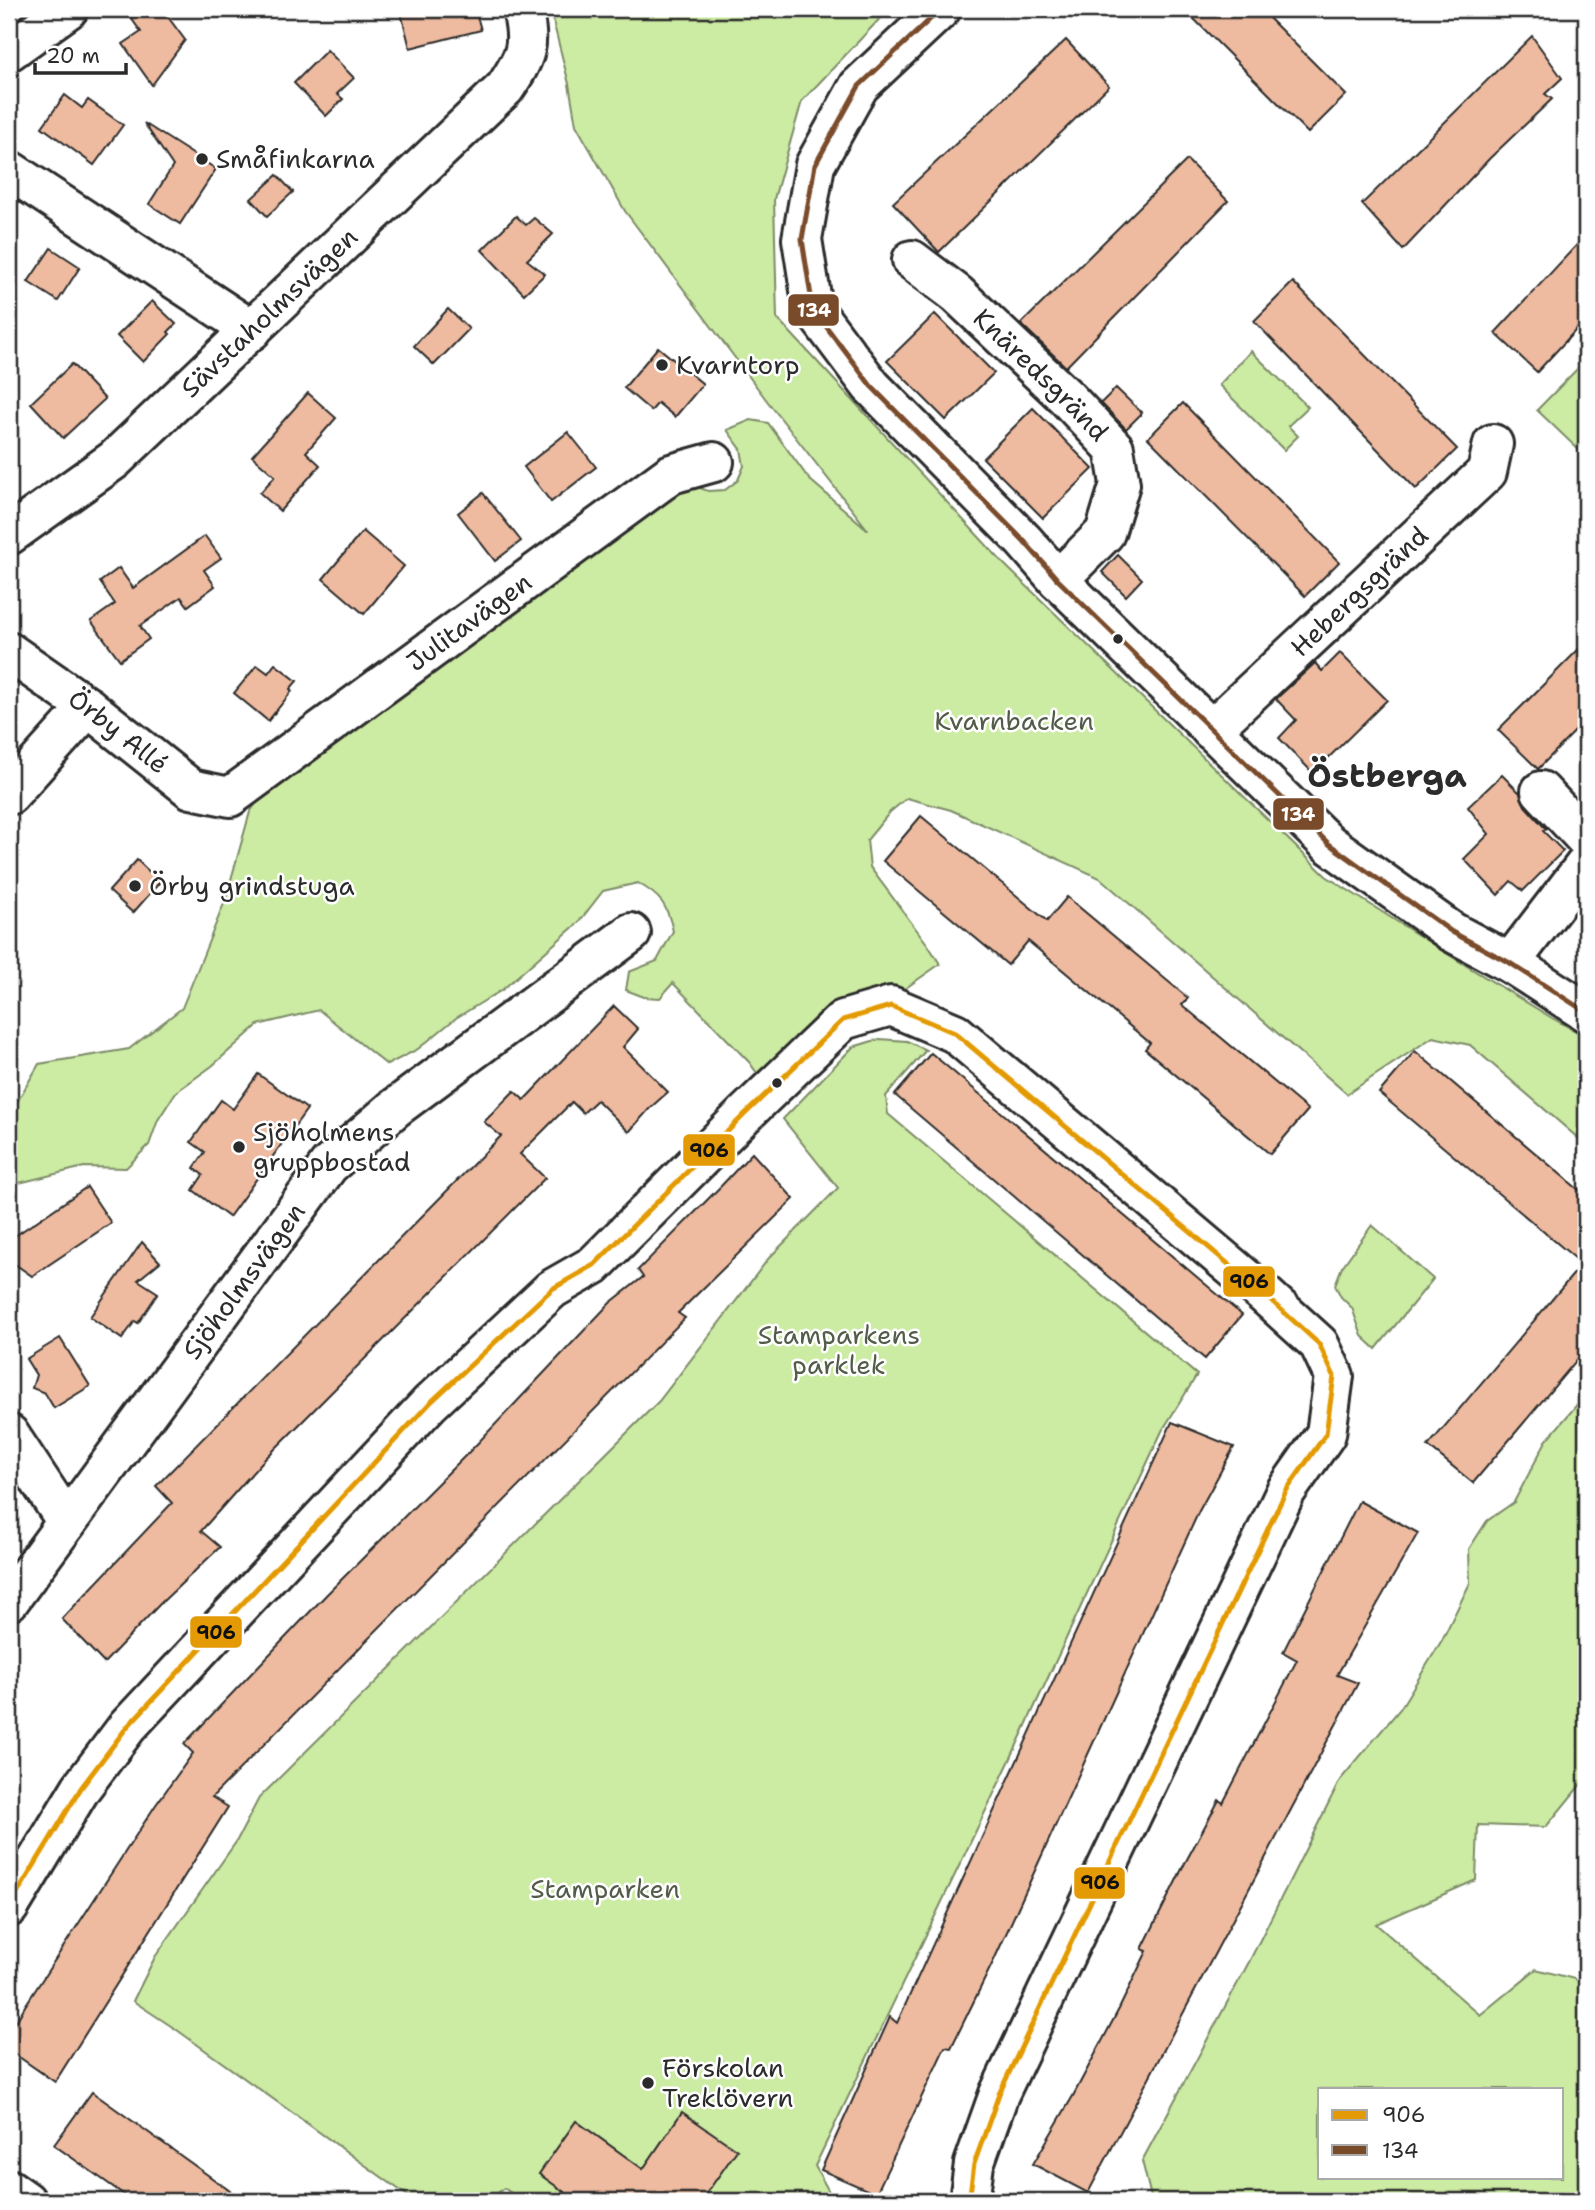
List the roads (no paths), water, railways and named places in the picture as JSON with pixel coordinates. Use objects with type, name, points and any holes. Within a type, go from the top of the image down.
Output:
[{"type":"street","points":[[9,51],[68,9]]},
{"type":"street","name":"Sävstaholmsvägen","points":[[9,535],[114,460],[505,88],[523,61],[528,32],[522,9]]},
{"type":"street","points":[[941,9],[859,86],[815,165],[802,239],[813,309],[871,386],[1024,541],[1058,580],[1329,844],[1452,932],[1510,963],[1586,1012]]},
{"type":"street","points":[[9,170],[251,330]]},
{"type":"street","name":"Knäredsgränd","points":[[912,260],[957,294],[1066,397],[1114,448],[1120,484],[1105,533],[1058,580]]},
{"type":"street","name":"Hebergsgränd","points":[[1211,730],[1487,472],[1493,444]]},
{"type":"street","name":"Julitavägen","points":[[230,797],[671,474],[714,462]]},
{"type":"street","name":"Örby Allé","points":[[9,652],[88,707],[191,789],[230,797]]},
{"type":"street","points":[[9,795],[88,707]]},
{"type":"street","points":[[1541,791],[1586,839]]},
{"type":"street","points":[[1510,963],[1586,864]]},
{"type":"street","name":"Sjöholmsvägen","points":[[9,1601],[330,1165],[395,1108],[631,933]]},
{"type":"street","points":[[9,1906],[81,1788],[127,1727],[430,1403],[552,1289],[594,1265],[843,1020],[891,1006],[955,1033],[1265,1295],[1319,1345],[1334,1376],[1326,1433],[1286,1491],[999,2094],[974,2164],[969,2201]]},
{"type":"street","points":[[9,1434],[67,1522]]},
{"type":"street","points":[[9,2189],[26,2201]]},
{"type":"place","name":"Småfinkarna","points":[[202,159]]},
{"type":"place","name":"Kvarntorp","points":[[662,365]]},
{"type":"place","name":"Örby grindstuga","points":[[135,886]]},
{"type":"place","name":"Sjöholmens gruppbostad","points":[[239,1147]]},
{"type":"place","name":"Förskolan Treklövern","points":[[648,2083]]},
{"type":"district","name":"Östberga","points":[[1387,775]]},
{"type":"park label","name":"Kvarnbacken","points":[[1014,721]]},
{"type":"park label","name":"Stamparkens parklek","points":[[839,1350]]},
{"type":"park label","name":"Stamparken","points":[[605,1889]]}]
